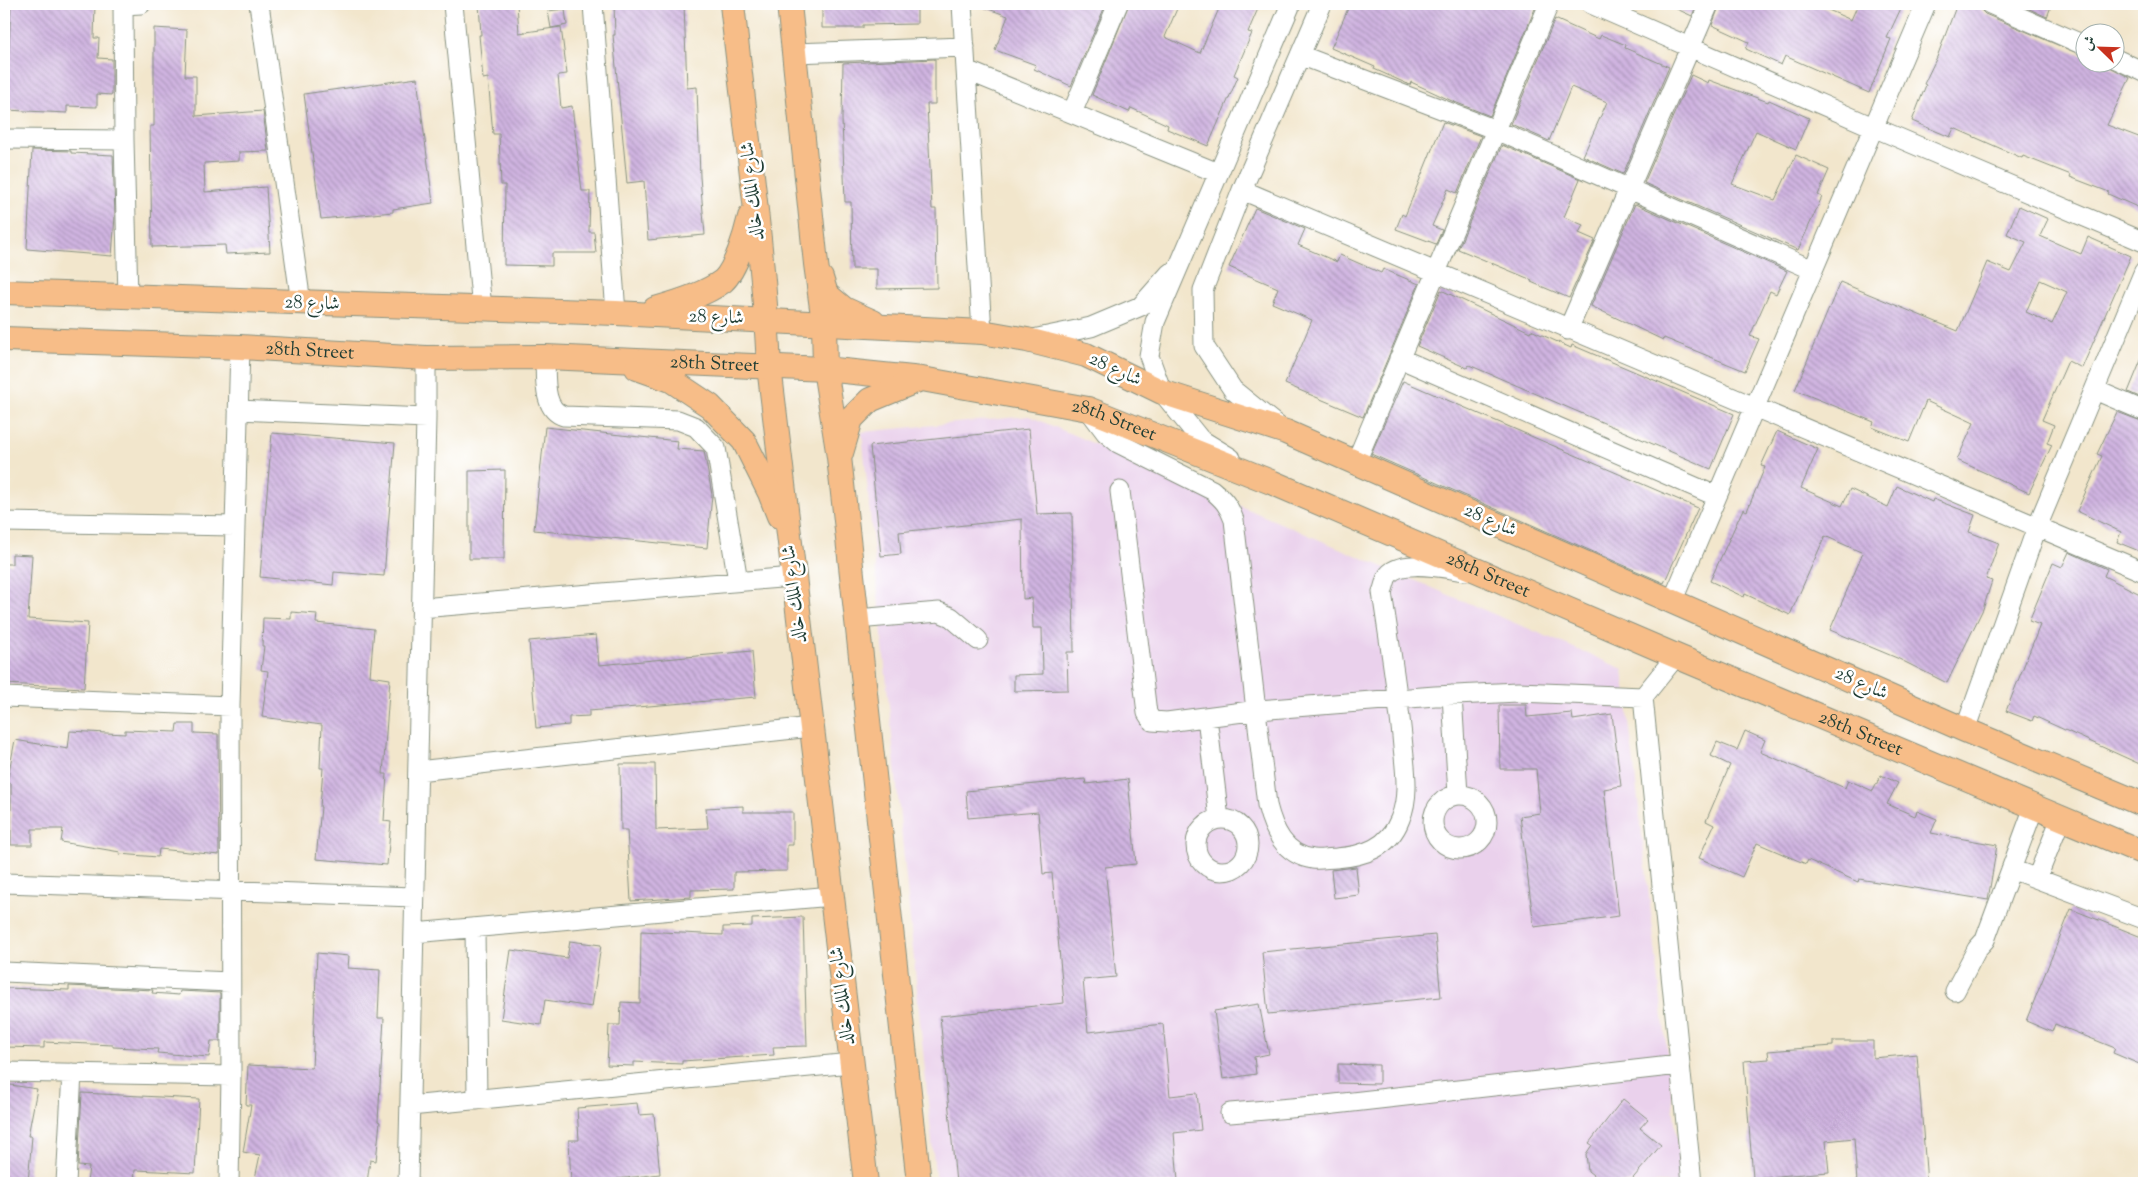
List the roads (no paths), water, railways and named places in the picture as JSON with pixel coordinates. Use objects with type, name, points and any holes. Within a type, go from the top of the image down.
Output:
[{"type":"main road","name":"شارع الملك خالد","points":[[732,4],[754,198],[769,366],[866,1183]]},
{"type":"main road","points":[[789,4],[816,264],[824,323],[825,369],[839,457],[919,1183]]},
{"type":"main road","points":[[624,314],[684,301],[724,280],[742,247],[754,198]]},
{"type":"main road","points":[[816,264],[826,294],[844,309],[886,327]]},
{"type":"main road","name":"شارع 28","points":[[4,292],[766,320],[982,332],[1027,340],[1086,355],[1162,392],[1286,432],[1965,730],[2144,805]]},
{"type":"main road","name":"28th Street","points":[[4,340],[240,347],[426,358],[545,357],[825,369],[922,378],[1088,409],[1271,482],[1485,572],[1676,656],[2144,853]]},
{"type":"main road","points":[[609,359],[671,380],[710,406],[717,413],[744,441],[770,493],[790,544]]},
{"type":"main road","points":[[839,457],[851,419],[870,400],[922,378]]},
{"type":"street","points":[[128,297],[124,140],[129,4]]},
{"type":"street","points":[[259,4],[301,304]]},
{"type":"street","points":[[453,4],[482,309]]},
{"type":"street","points":[[593,4],[624,314]]},
{"type":"street","points":[[962,4],[982,332]]},
{"type":"street","points":[[1072,114],[1118,4]]},
{"type":"street","points":[[1271,482],[1200,439],[1162,392],[1149,356],[1155,322],[1291,4]]},
{"type":"street","points":[[1286,432],[1233,390],[1204,346],[1202,290],[1242,190],[1322,4]]},
{"type":"street","points":[[1356,462],[1550,4]]},
{"type":"street","points":[[1591,4],[1689,48],[2144,242]]},
{"type":"street","points":[[1568,330],[1708,4]]},
{"type":"street","points":[[1672,602],[1926,4]]},
{"type":"street","points":[[1990,4],[2076,42]]},
{"type":"street","points":[[794,53],[965,46]]},
{"type":"street","points":[[1300,55],[1496,130],[1813,270]]},
{"type":"street","points":[[2126,64],[2144,72]]},
{"type":"street","points":[[966,70],[1218,173]]},
{"type":"street","points":[[4,140],[124,140]]},
{"type":"street","points":[[1242,190],[1568,330],[2144,572]]},
{"type":"street","points":[[1027,340],[1091,327],[1141,306],[1182,258]]},
{"type":"street","points":[[1965,730],[2038,527],[2144,271]]},
{"type":"street","points":[[229,1183],[231,1076],[230,706],[240,347]]},
{"type":"street","points":[[545,357],[549,402],[552,410],[557,414],[564,416],[678,420],[696,427],[706,435],[716,448],[738,582]]},
{"type":"street","points":[[408,1183],[426,358]]},
{"type":"street","points":[[1399,358],[1716,496]]},
{"type":"street","points":[[2095,390],[2144,411]]},
{"type":"street","points":[[1088,409],[1106,433],[1118,443],[1212,490],[1230,508],[1234,520],[1258,710],[1267,805],[1272,826],[1280,838],[1292,850],[1314,860],[1354,857],[1369,852],[1381,846],[1400,820],[1405,799],[1405,774],[1398,698],[1382,592],[1387,576],[1396,569],[1410,565],[1485,572]]},
{"type":"street","points":[[238,410],[426,418]]},
{"type":"street","points":[[1120,491],[1147,713],[1152,721],[1167,722],[1258,710],[1452,695],[1518,692],[1643,697]]},
{"type":"street","points":[[4,522],[235,526]]},
{"type":"street","points":[[422,608],[794,577]]},
{"type":"street","points":[[857,619],[939,612],[951,617],[978,640]]},
{"type":"street","points":[[1676,656],[1643,697],[1692,1183]]},
{"type":"street","points":[[1452,695],[1458,795]]},
{"type":"street","points":[[4,697],[230,706]]},
{"type":"street","points":[[1207,717],[1219,819]]},
{"type":"street","points":[[418,771],[811,727]]},
{"type":"street","points":[[1955,991],[1977,949],[1985,940],[2034,807]]},
{"type":"street","points":[[2037,878],[2061,818]]},
{"type":"street","points":[[2011,869],[2144,919]]},
{"type":"street","points":[[4,883],[414,897]]},
{"type":"street","points":[[414,934],[832,896]]},
{"type":"street","points":[[475,928],[478,1100]]},
{"type":"street","points":[[4,972],[230,982]]},
{"type":"street","points":[[410,1106],[851,1063]]},
{"type":"street","points":[[1230,1113],[1326,1105],[1679,1065]]},
{"type":"street","points":[[4,1072],[231,1076]]},
{"type":"street","points":[[66,1183],[72,1073]]}]
